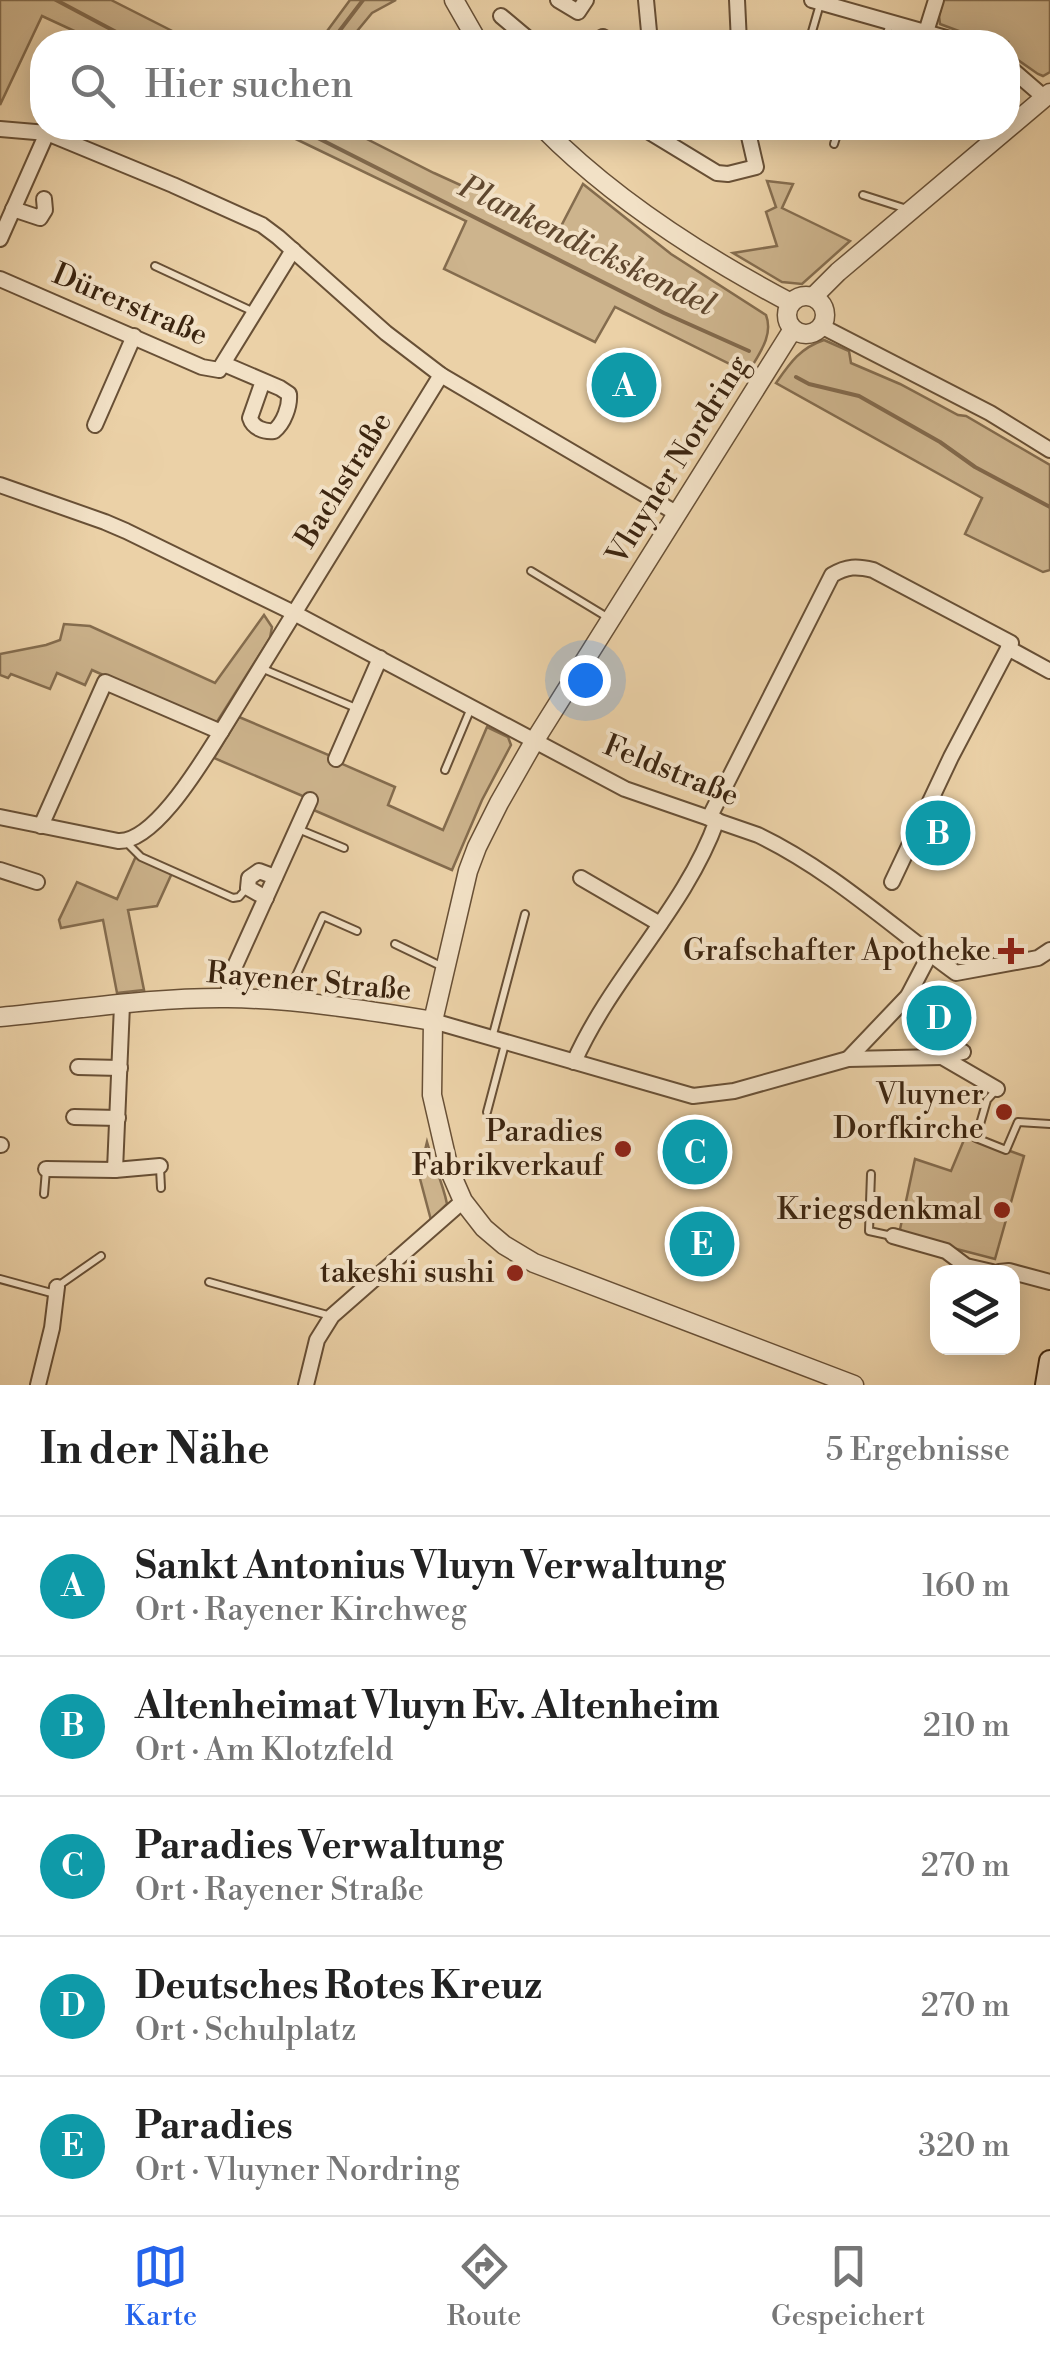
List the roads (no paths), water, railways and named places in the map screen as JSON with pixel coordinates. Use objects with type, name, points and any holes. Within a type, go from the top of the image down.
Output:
[{"type":"main road","points":[[1046,1385],[1050,1361]]},
{"type":"street","points":[[454,0],[471,30]]},
{"type":"street","points":[[558,0],[578,12],[586,0]]},
{"type":"street","points":[[646,0],[649,30]]},
{"type":"street","points":[[736,0],[738,30]]},
{"type":"street","points":[[927,30],[936,0]]},
{"type":"street","points":[[816,1],[919,30]]},
{"type":"street","points":[[501,16],[518,30]]},
{"type":"street","points":[[1020,77],[1047,101],[1020,123]]},
{"type":"street","points":[[0,129],[30,129]]},
{"type":"street","points":[[0,240],[39,140]]},
{"type":"street","points":[[68,140],[262,226],[441,375],[676,513]]},
{"type":"street","points":[[556,140],[612,190],[688,242],[791,303]]},
{"type":"street","points":[[663,140],[717,173],[728,174],[756,167],[750,140]]},
{"type":"street","points":[[813,298],[838,272],[998,140]]},
{"type":"street","points":[[14,209],[40,218],[44,199]]},
{"type":"street","name":"Dürerstraße","points":[[0,279],[210,370],[219,370],[293,250]]},
{"type":"street","points":[[798,297],[813,298],[824,310],[821,326],[806,334],[793,329],[788,320],[791,303],[798,297]]},
{"type":"street","points":[[821,326],[990,413],[1050,450]]},
{"type":"street","name":"Vluyner Nordring","points":[[793,329],[534,740],[477,847],[433,1021],[432,1095],[453,1181],[484,1228],[494,1236],[534,1263],[854,1385]]},
{"type":"street","points":[[95,425],[134,336]]},
{"type":"street","points":[[224,364],[264,381]]},
{"type":"street","name":"Bachstraße","points":[[126,842],[147,830],[184,787],[441,375]]},
{"type":"street","name":"Feldstraße","points":[[0,486],[104,522],[294,613],[625,789],[778,844],[860,899],[956,973],[1038,958],[1050,950]]},
{"type":"street","points":[[574,1062],[598,1018],[696,871],[713,819],[832,575],[842,568],[856,566],[873,570],[1050,671]]},
{"type":"street","points":[[892,882],[1009,646]]},
{"type":"street","points":[[336,759],[380,658]]},
{"type":"street","points":[[41,826],[105,682],[221,732]]},
{"type":"street","points":[[228,998],[230,977],[310,800]]},
{"type":"street","points":[[0,817],[126,842]]},
{"type":"street","points":[[0,870],[37,882]]},
{"type":"street","points":[[266,898],[248,888],[249,878],[259,870],[275,877]]},
{"type":"street","points":[[580,878],[660,924]]},
{"type":"street","points":[[848,1059],[908,996],[930,954]]},
{"type":"street","points":[[908,996],[942,1057],[996,1089]]},
{"type":"street","name":"Rayener Straße","points":[[0,1018],[228,998],[285,1002],[433,1021],[693,1096],[734,1091],[848,1059]]},
{"type":"street","points":[[115,1170],[122,1005]]},
{"type":"street","points":[[848,1059],[942,1057],[963,1052]]},
{"type":"street","points":[[78,1067],[120,1068]]},
{"type":"street","points":[[74,1117],[118,1118]]},
{"type":"street","points":[[46,1169],[160,1166]]},
{"type":"street","points":[[306,1385],[317,1340],[332,1316],[464,1201]]},
{"type":"street","points":[[893,1236],[946,1251],[965,1265]]},
{"type":"street","points":[[1020,1274],[1050,1282]]},
{"type":"street","points":[[38,1385],[52,1328],[56,1291]]},
{"type":"lane","points":[[810,30],[816,1]]},
{"type":"lane","points":[[888,30],[890,22]]},
{"type":"lane","points":[[834,144],[836,140]]},
{"type":"lane","points":[[863,195],[911,210]]},
{"type":"lane","points":[[155,266],[255,313]]},
{"type":"lane","points":[[531,571],[610,620]]},
{"type":"lane","points":[[260,668],[357,708]]},
{"type":"lane","points":[[445,770],[471,707]]},
{"type":"lane","points":[[297,828],[344,848]]},
{"type":"lane","points":[[126,842],[142,857],[233,898],[248,888]]},
{"type":"lane","points":[[487,1112],[526,914]]},
{"type":"lane","points":[[285,1002],[323,916],[357,931]]},
{"type":"lane","points":[[396,944],[444,967]]},
{"type":"lane","points":[[996,1089],[987,1100],[976,1138],[1006,1150],[1018,1122],[1050,1124]]},
{"type":"lane","points":[[160,1166],[161,1188]]},
{"type":"lane","points":[[44,1194],[46,1169]]},
{"type":"lane","points":[[871,1174],[869,1231],[893,1236]]},
{"type":"lane","points":[[0,1279],[56,1291],[102,1256]]},
{"type":"lane","points":[[209,1282],[332,1316]]},
{"type":"waterway","name":"Plankendickskendel","points":[[56,0],[112,30]]},
{"type":"waterway","points":[[340,30],[363,0]]},
{"type":"waterway","name":"Plankendickskendel","points":[[322,140],[664,313],[749,351]]},
{"type":"waterway","name":"Plankendickskendel","points":[[796,377],[859,396],[940,442],[975,467],[1050,507]]},
{"type":"place","name":"Sankt Antonius Vluyn Verwaltung","points":[[624,385]]},
{"type":"place","name":"Altenheimat Vluyn Ev. Altenheim","points":[[938,833]]},
{"type":"place","name":"Grafschafter Apotheke","points":[[1011,951]]},
{"type":"place","name":"Deutsches Rotes Kreuz","points":[[939,1018]]},
{"type":"place","name":"Vluyner Dorfkirche","points":[[1004,1112]]},
{"type":"place","name":"Paradies Fabrikverkauf","points":[[623,1149]]},
{"type":"place","name":"Paradies Verwaltung","points":[[695,1152]]},
{"type":"place","name":"Kriegsdenkmal","points":[[1002,1210]]},
{"type":"place","name":"Paradies","points":[[702,1244]]},
{"type":"place","name":"takeshi sushi","points":[[515,1273]]}]
